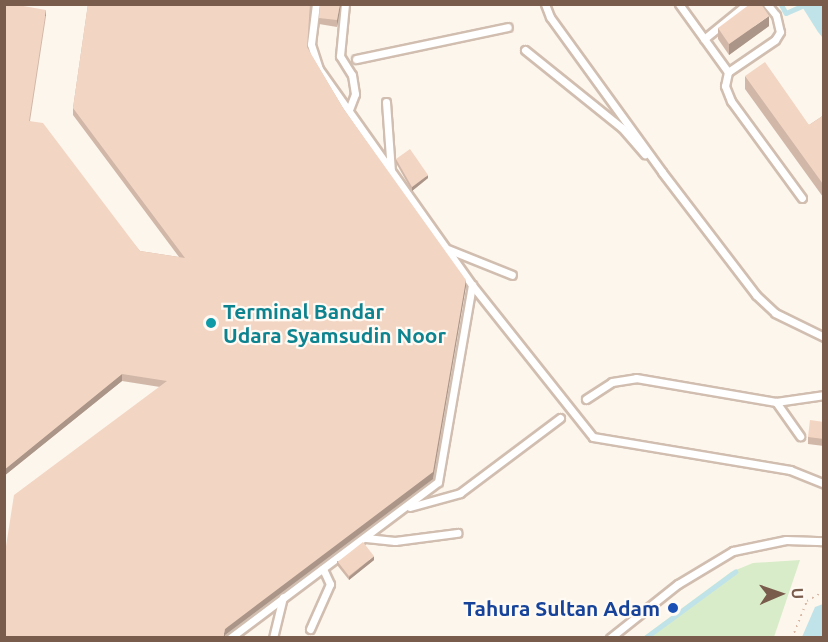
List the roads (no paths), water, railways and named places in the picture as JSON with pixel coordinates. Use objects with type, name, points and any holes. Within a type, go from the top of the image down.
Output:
[{"type":"lane","points":[[316,4],[313,58],[391,175],[472,285],[593,437],[790,470],[824,484]]},
{"type":"lane","points":[[345,4],[340,56],[352,75],[355,94],[348,112]]},
{"type":"lane","points":[[545,4],[550,17],[662,172],[756,295],[775,313],[824,337]]},
{"type":"lane","points":[[679,4],[728,72]]},
{"type":"lane","points":[[704,39],[747,4]]},
{"type":"lane","points":[[767,4],[776,15],[780,32],[775,40],[728,72],[725,86],[731,101],[802,198]]},
{"type":"lane","points":[[356,59],[508,27]]},
{"type":"lane","points":[[525,50],[622,128],[662,172]]},
{"type":"lane","points":[[386,102],[391,175]]},
{"type":"lane","points":[[445,248],[512,275]]},
{"type":"lane","points":[[230,638],[283,597],[408,508],[438,482],[472,285]]},
{"type":"lane","points":[[586,399],[612,382],[636,378],[776,402],[824,395]]},
{"type":"lane","points":[[776,402],[800,436]]},
{"type":"lane","points":[[408,508],[460,493],[560,418]]},
{"type":"lane","points":[[366,538],[395,541],[457,533]]},
{"type":"lane","points":[[610,638],[678,584],[733,551],[786,540],[824,541]]},
{"type":"lane","points":[[309,629],[330,584],[323,569]]},
{"type":"lane","points":[[273,638],[283,597]]},
{"type":"water","points":[[801,5],[823,5],[823,38],[818,32]]},
{"type":"water","points":[[823,604],[823,637],[802,637],[815,607]]},
{"type":"waterway","points":[[781,4],[786,13],[802,6]]},
{"type":"waterway","points":[[645,638],[735,572]]},
{"type":"place","name":"Terminal Bandar Udara Syamsudin Noor","points":[[211,323]]},
{"type":"place","name":"Tahura Sultan Adam","points":[[673,608]]}]
